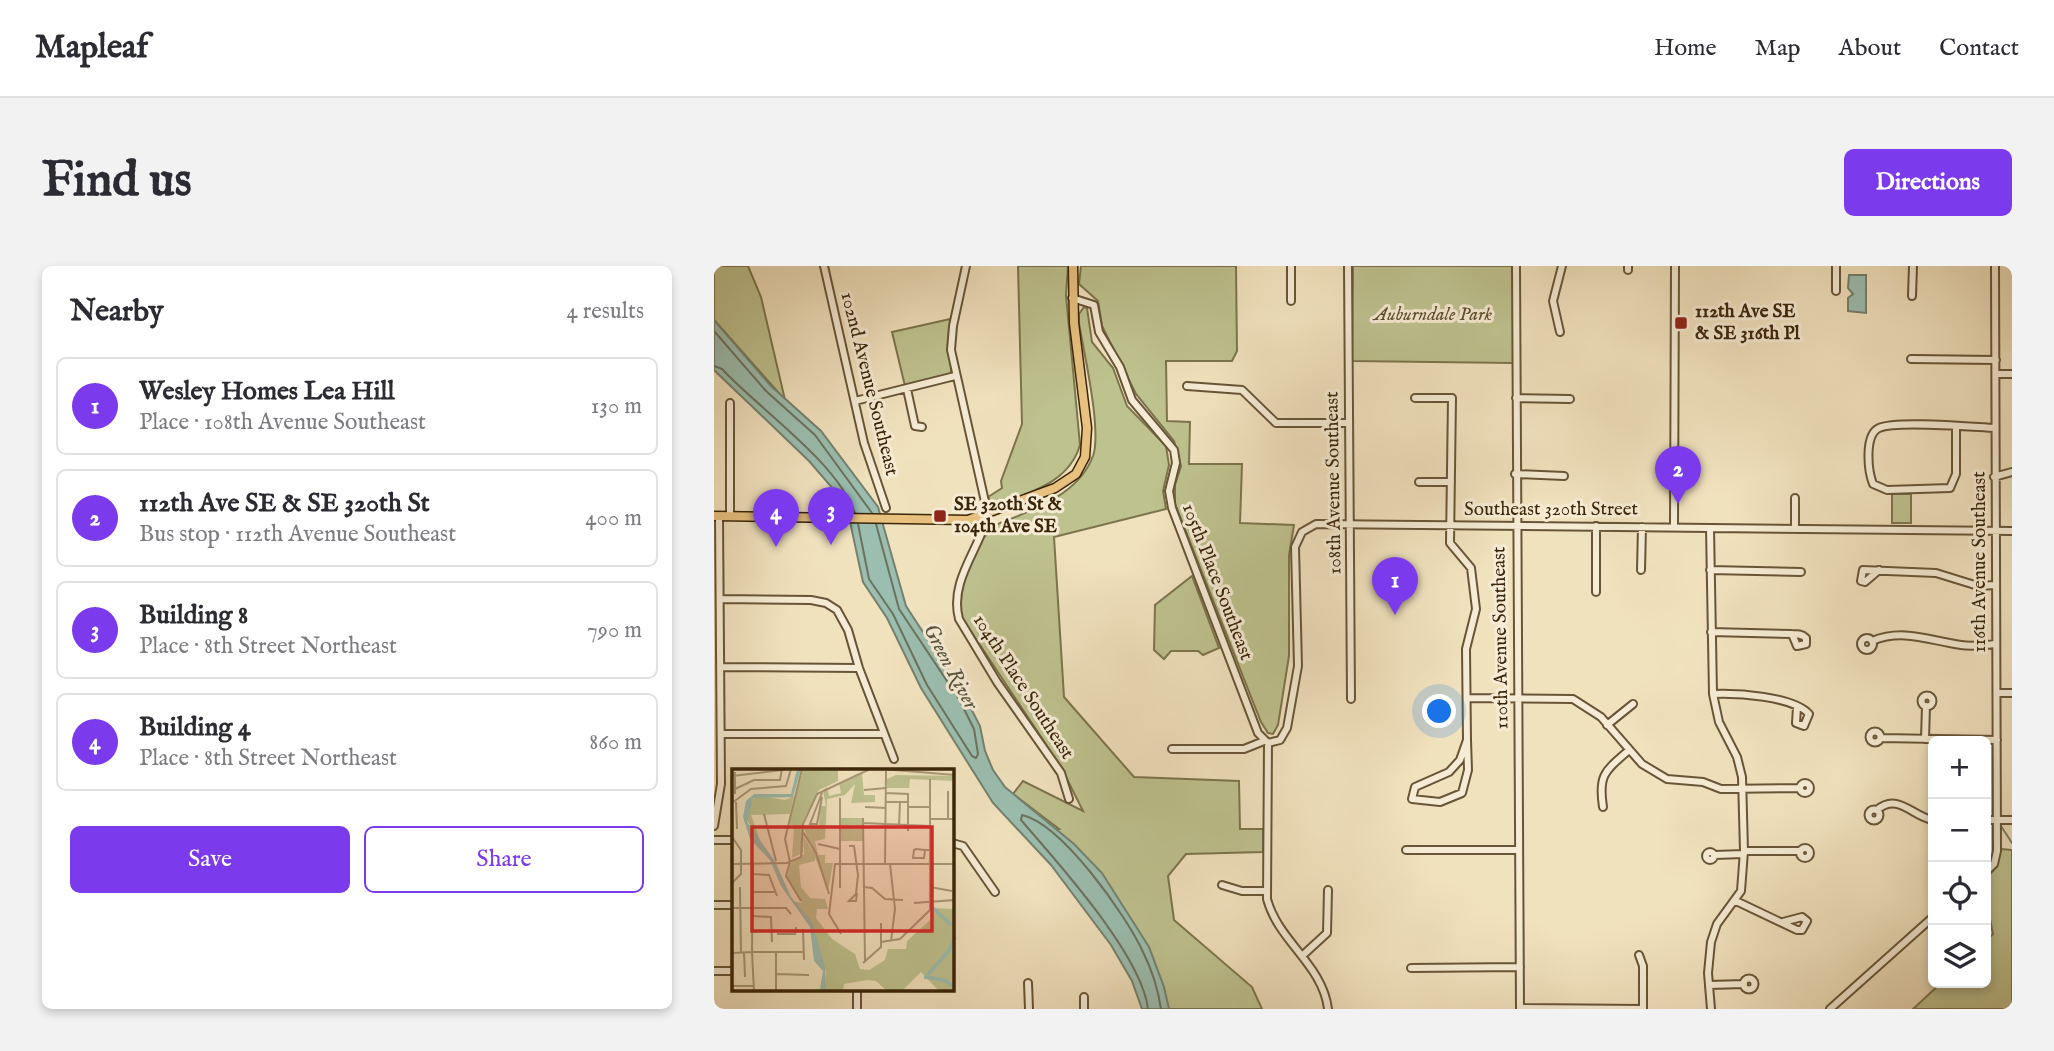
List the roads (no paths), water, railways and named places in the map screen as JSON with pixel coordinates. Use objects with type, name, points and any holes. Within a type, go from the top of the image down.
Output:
[{"type":"main road","points":[[717,519],[968,520],[988,515],[1068,481],[1085,457],[1087,428],[1072,298],[1073,266]]},
{"type":"main road","points":[[717,519],[730,516],[755,518]]},
{"type":"street","name":"102nd Avenue Southeast","points":[[824,266],[855,401],[886,508]]},
{"type":"street","points":[[966,266],[953,326],[951,350],[988,515]]},
{"type":"street","points":[[1291,266],[1291,301]]},
{"type":"street","name":"108th Avenue Southeast","points":[[1348,266],[1351,699]]},
{"type":"street","name":"110th Avenue Southeast","points":[[1516,266],[1515,526],[1520,1008]]},
{"type":"street","points":[[1560,332],[1553,301],[1562,266]]},
{"type":"street","points":[[1674,527],[1675,266]]},
{"type":"street","points":[[1836,266],[1836,291]]},
{"type":"street","points":[[1912,296],[1913,266]]},
{"type":"street","name":"116th Avenue Southeast","points":[[1991,865],[1996,858],[1997,740],[1994,531],[1995,266]]},
{"type":"street","name":"105th Place Southeast","points":[[1072,298],[1094,304],[1099,332],[1120,367],[1132,400],[1174,450],[1176,463],[1169,491],[1172,508],[1254,724],[1266,742]]},
{"type":"street","points":[[1911,359],[1996,360]]},
{"type":"street","points":[[1996,374],[2012,374]]},
{"type":"street","points":[[855,401],[955,376]]},
{"type":"street","points":[[1187,386],[1242,390],[1276,422],[1348,423]]},
{"type":"street","points":[[907,389],[915,426],[922,427]]},
{"type":"street","points":[[1415,398],[1452,398],[1451,546],[1471,568],[1476,609],[1466,649],[1468,770],[1462,793],[1440,802],[1416,802],[1412,799],[1415,787],[1440,778],[1456,766],[1467,740]]},
{"type":"street","points":[[1516,398],[1570,399]]},
{"type":"street","points":[[730,403],[730,516]]},
{"type":"street","points":[[1956,426],[1956,470],[1952,486],[1941,491],[1887,490],[1875,487],[1870,476],[1869,450],[1875,430],[1891,425],[1956,426],[1995,428]]},
{"type":"street","points":[[1994,477],[2012,472]]},
{"type":"street","points":[[1515,474],[1564,476]]},
{"type":"street","points":[[1419,482],[1451,482]]},
{"type":"street","points":[[1794,528],[1795,498]]},
{"type":"street","name":"104th Place Southeast","points":[[988,515],[982,539],[958,589],[959,619],[997,682],[1061,773],[1069,799]]},
{"type":"street","points":[[714,826],[720,793],[721,734],[717,694],[721,667],[717,519]]},
{"type":"street","name":"Southeast 320th Street","points":[[1266,742],[1275,743],[1284,735],[1297,676],[1299,644],[1295,552],[1303,532],[1316,524],[2012,531]]},
{"type":"street","points":[[1596,526],[1596,592]]},
{"type":"street","points":[[1641,570],[1642,527]]},
{"type":"street","points":[[1710,528],[1713,694],[1719,722],[1740,766],[1744,853],[1743,882],[1735,901],[1717,924],[1712,936],[1709,985],[1711,1009]]},
{"type":"street","points":[[1710,570],[1801,572]]},
{"type":"street","points":[[1879,570],[1936,572],[1978,586],[1995,585]]},
{"type":"street","points":[[720,599],[807,599],[826,603],[842,616],[894,759]]},
{"type":"street","points":[[1711,632],[1792,634]]},
{"type":"street","points":[[1872,641],[1883,637],[1912,635],[1964,646],[1996,645]]},
{"type":"street","points":[[721,667],[859,668]]},
{"type":"street","points":[[1997,693],[2012,693]]},
{"type":"street","points":[[1713,694],[1751,695],[1797,707]]},
{"type":"street","points":[[1467,698],[1573,699],[1593,710],[1628,751],[1649,769],[1667,779],[1703,782],[1721,789],[1800,788]]},
{"type":"street","points":[[1607,724],[1633,704]]},
{"type":"street","points":[[1925,739],[1926,706]]},
{"type":"street","points":[[721,734],[884,734]]},
{"type":"street","points":[[1881,738],[1997,740]]},
{"type":"street","points":[[1172,749],[1244,749],[1266,742],[1266,891],[1274,917],[1321,984],[1328,1009]]},
{"type":"street","points":[[1603,807],[1600,789],[1603,777],[1607,769],[1628,751]]},
{"type":"street","points":[[1877,810],[1882,805],[1896,803],[1928,818]]},
{"type":"street","points":[[1991,820],[2012,820]]},
{"type":"street","points":[[714,840],[732,840]]},
{"type":"street","points":[[954,843],[961,844],[995,892]]},
{"type":"street","points":[[1406,850],[1519,850]]},
{"type":"street","points":[[1714,855],[1800,851]]},
{"type":"street","points":[[1222,885],[1242,891],[1266,891]]},
{"type":"street","points":[[1302,957],[1326,934],[1328,890]]},
{"type":"street","points":[[1735,901],[1783,922]]},
{"type":"street","points":[[714,905],[732,905]]},
{"type":"street","points":[[1830,1009],[1928,921]]},
{"type":"street","points":[[1520,1008],[1643,1009],[1643,966],[1639,955]]},
{"type":"street","points":[[1411,968],[1520,967]]},
{"type":"street","points":[[714,971],[732,971]]},
{"type":"street","points":[[1028,983],[1029,1009]]},
{"type":"street","points":[[1709,985],[1744,984]]},
{"type":"street","points":[[1084,997],[1084,1009]]},
{"type":"water","points":[[1849,275],[1866,275],[1866,313],[1848,311],[1848,298],[1853,294],[1848,288]]},
{"type":"water","name":"Green River","points":[[714,320],[771,386],[821,431],[878,507],[906,606],[964,695],[980,726],[985,751],[993,770],[1005,787],[1074,844],[1102,873],[1149,947],[1169,1009],[1142,1009],[1132,981],[1111,945],[1051,865],[993,803],[921,688],[887,618],[863,582],[849,517],[841,498],[809,461],[714,370]]},
{"type":"waterway","points":[[2001,826],[2012,843]]},
{"type":"place","name":"112th Ave SE & SE 316th Pl","points":[[1681,323]]},
{"type":"place","name":"112th Ave SE & SE 320th St","points":[[1678,504]]},
{"type":"place","name":"SE 320th St & 104th Ave SE","points":[[940,516]]},
{"type":"place","name":"Building 8","points":[[831,545]]},
{"type":"place","name":"Building 4","points":[[776,547]]},
{"type":"place","name":"Wesley Homes Lea Hill","points":[[1395,615]]},
{"type":"park label","name":"Auburndale Park","points":[[1433,315]]}]
